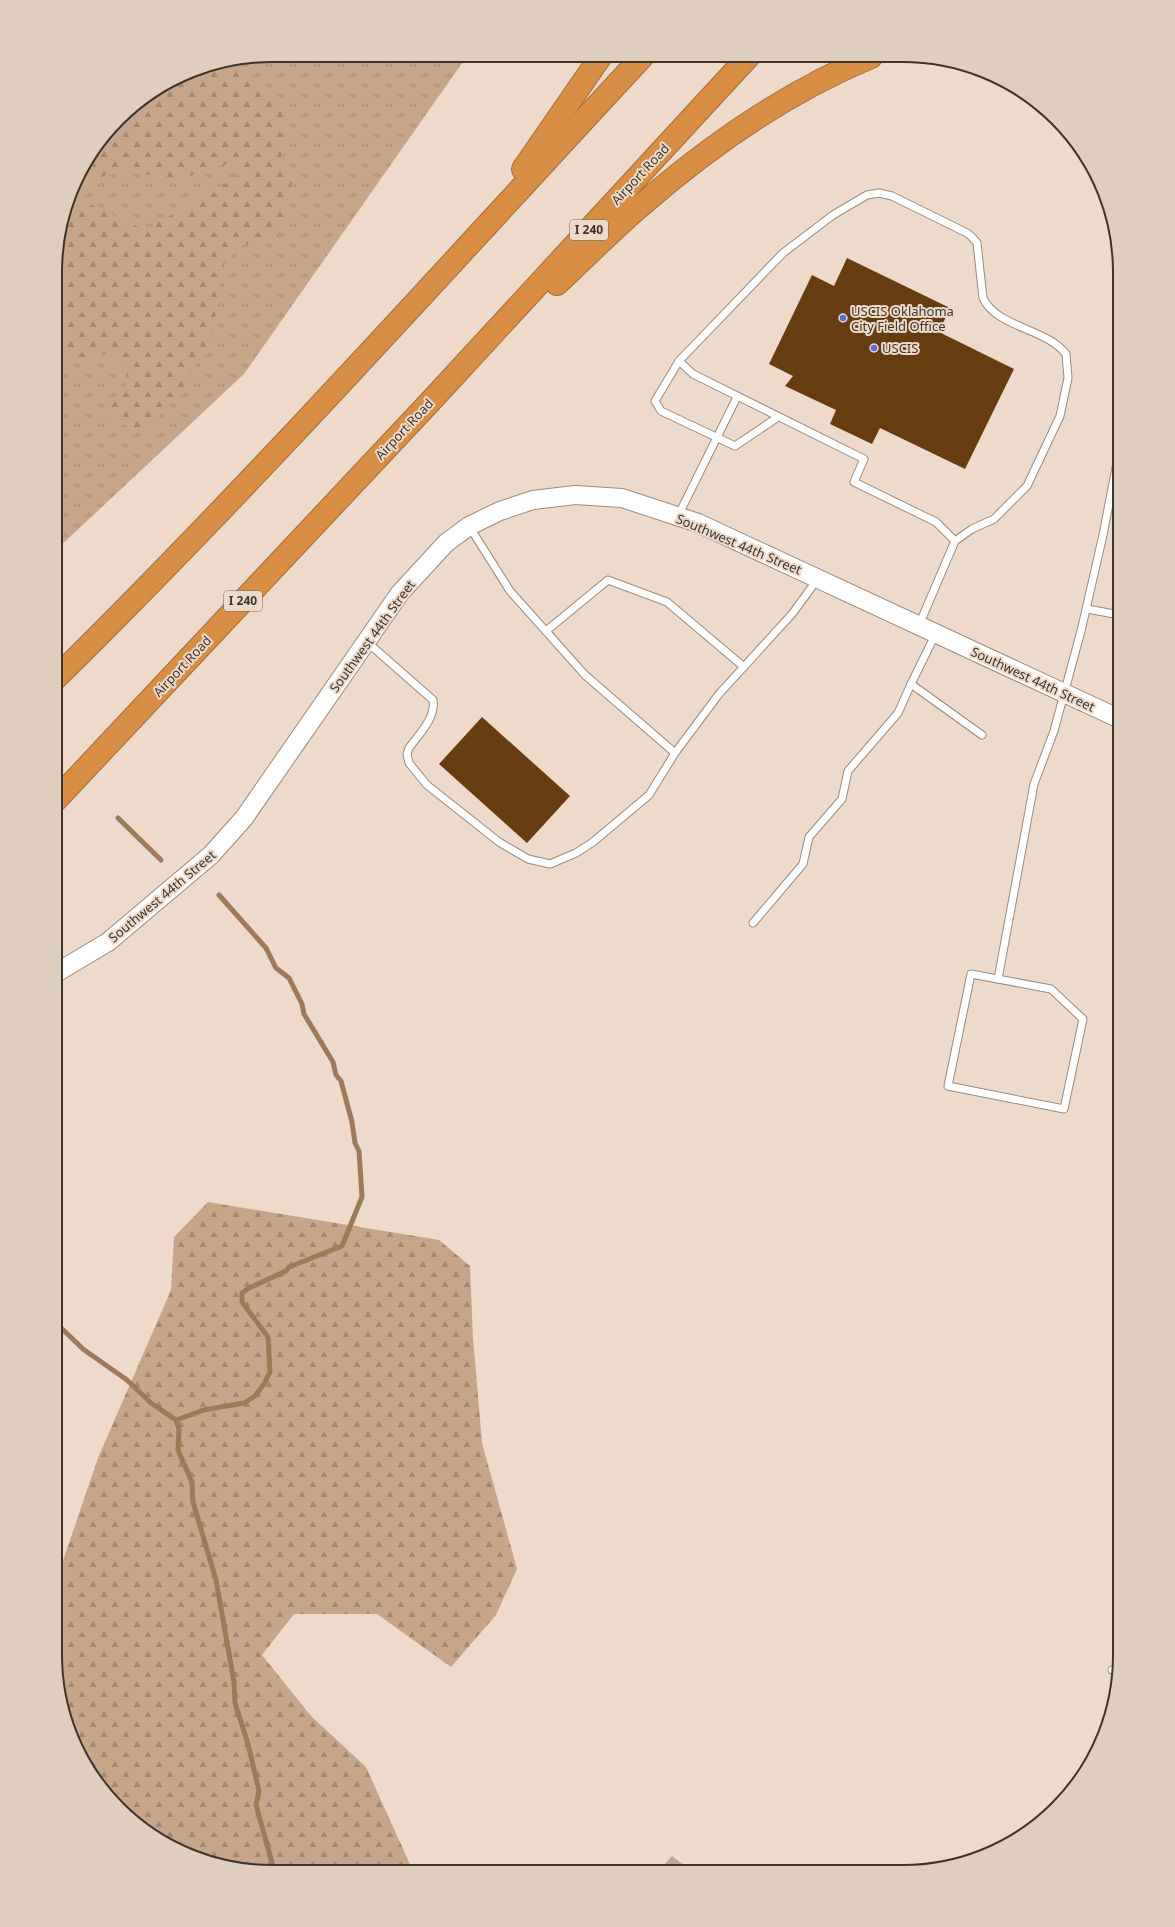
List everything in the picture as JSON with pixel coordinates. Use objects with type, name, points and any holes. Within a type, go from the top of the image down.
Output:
[{"type":"highway","points":[[480,231],[597,62]]},
{"type":"highway","points":[[62,672],[133,603],[207,525],[637,62]]},
{"type":"highway","name":"Airport Road","points":[[62,794],[429,403],[743,62]]},
{"type":"highway","points":[[429,403],[644,202],[724,139],[782,101],[836,71],[858,62]]},
{"type":"street","name":"Southwest 44th Street","points":[[62,969],[108,942],[211,856],[244,818],[400,593],[446,543],[469,526],[500,511],[533,500],[575,495],[622,498],[698,523],[1113,716]]},
{"type":"lane","points":[[778,417],[735,446],[661,410],[655,401],[679,360],[783,253],[833,215],[867,195],[879,194],[892,196],[967,233],[977,243],[983,298],[986,304],[1000,316],[1056,343],[1066,354],[1068,378],[1060,416],[1027,486],[994,519],[968,531],[955,541],[919,625]]},
{"type":"lane","points":[[679,360],[693,374],[737,397],[864,458],[854,482],[936,522],[955,541]]},
{"type":"lane","points":[[678,516],[737,397]]},
{"type":"lane","points":[[998,979],[1034,784],[1042,757],[1054,731],[1086,609],[1113,480]]},
{"type":"lane","points":[[469,526],[510,591],[585,674],[675,753]]},
{"type":"lane","points":[[366,642],[433,700],[434,708],[432,714],[409,748],[407,754],[409,763],[427,785],[498,842],[528,859],[550,864],[576,853],[593,842],[648,796],[675,753],[719,694],[792,614],[818,578]]},
{"type":"lane","points":[[546,631],[608,580],[667,602],[744,667]]},
{"type":"lane","points":[[1086,609],[1113,614]]},
{"type":"lane","points":[[753,923],[803,864],[809,837],[842,798],[848,771],[898,713],[937,633]]},
{"type":"lane","points":[[911,684],[982,735]]},
{"type":"lane","points":[[971,974],[998,979],[1050,989],[1083,1019],[1064,1109],[948,1086],[971,974]]},
{"type":"green space","points":[[258,62],[463,62],[244,374],[62,544],[62,258],[66,231],[73,205],[90,167],[105,144],[134,114],[155,97],[192,78],[231,66]]},
{"type":"green space","points":[[228,67],[233,67],[285,110],[281,159],[293,177],[278,239],[242,245],[224,264],[212,336],[179,395],[160,414],[150,429],[136,432],[109,415],[110,403],[125,389],[127,370],[107,353],[86,362],[62,356],[62,258],[66,231],[75,199],[79,199],[145,230],[241,174],[235,161],[177,180],[117,169],[96,180],[84,179],[105,144],[134,114],[155,97],[167,90],[205,73]]},
{"type":"green space","points":[[208,1202],[439,1240],[470,1266],[473,1338],[482,1443],[517,1569],[496,1615],[451,1667],[377,1614],[294,1614],[262,1655],[311,1716],[366,1767],[410,1865],[258,1865],[218,1858],[192,1849],[155,1830],[134,1813],[114,1793],[97,1772],[90,1760],[73,1722],[66,1696],[62,1669],[62,1563],[98,1458],[171,1290],[174,1237]]},
{"type":"green space","points":[[672,1856],[684,1865],[664,1865]]},
{"type":"building","name":"USCIS","points":[[847,258],[950,308],[939,332],[1014,369],[965,469],[880,428],[872,444],[830,424],[836,410],[785,386],[793,376],[769,364],[812,275],[834,286]]},
{"type":"building","points":[[482,717],[570,796],[527,843],[439,764]]},
{"type":"waterway","points":[[118,818],[161,860]]},
{"type":"waterway","points":[[176,1420],[204,1410],[244,1403],[255,1396],[264,1384],[270,1372],[268,1337],[242,1302],[242,1293],[249,1288],[286,1271],[289,1267],[342,1246],[362,1197],[359,1151],[355,1143],[352,1122],[341,1081],[336,1075],[333,1062],[304,1014],[302,1004],[289,978],[276,968],[266,948],[219,895]]},
{"type":"waterway","points":[[62,1329],[83,1349],[127,1380],[151,1403],[176,1420],[179,1429],[178,1450],[192,1482],[193,1502],[216,1580],[234,1682],[235,1703],[248,1744],[259,1791],[256,1805],[273,1865]]},
{"type":"place","name":"USCIS Oklahoma City Field Office","points":[[843,318]]},
{"type":"place","name":"USCIS","points":[[874,348]]}]
